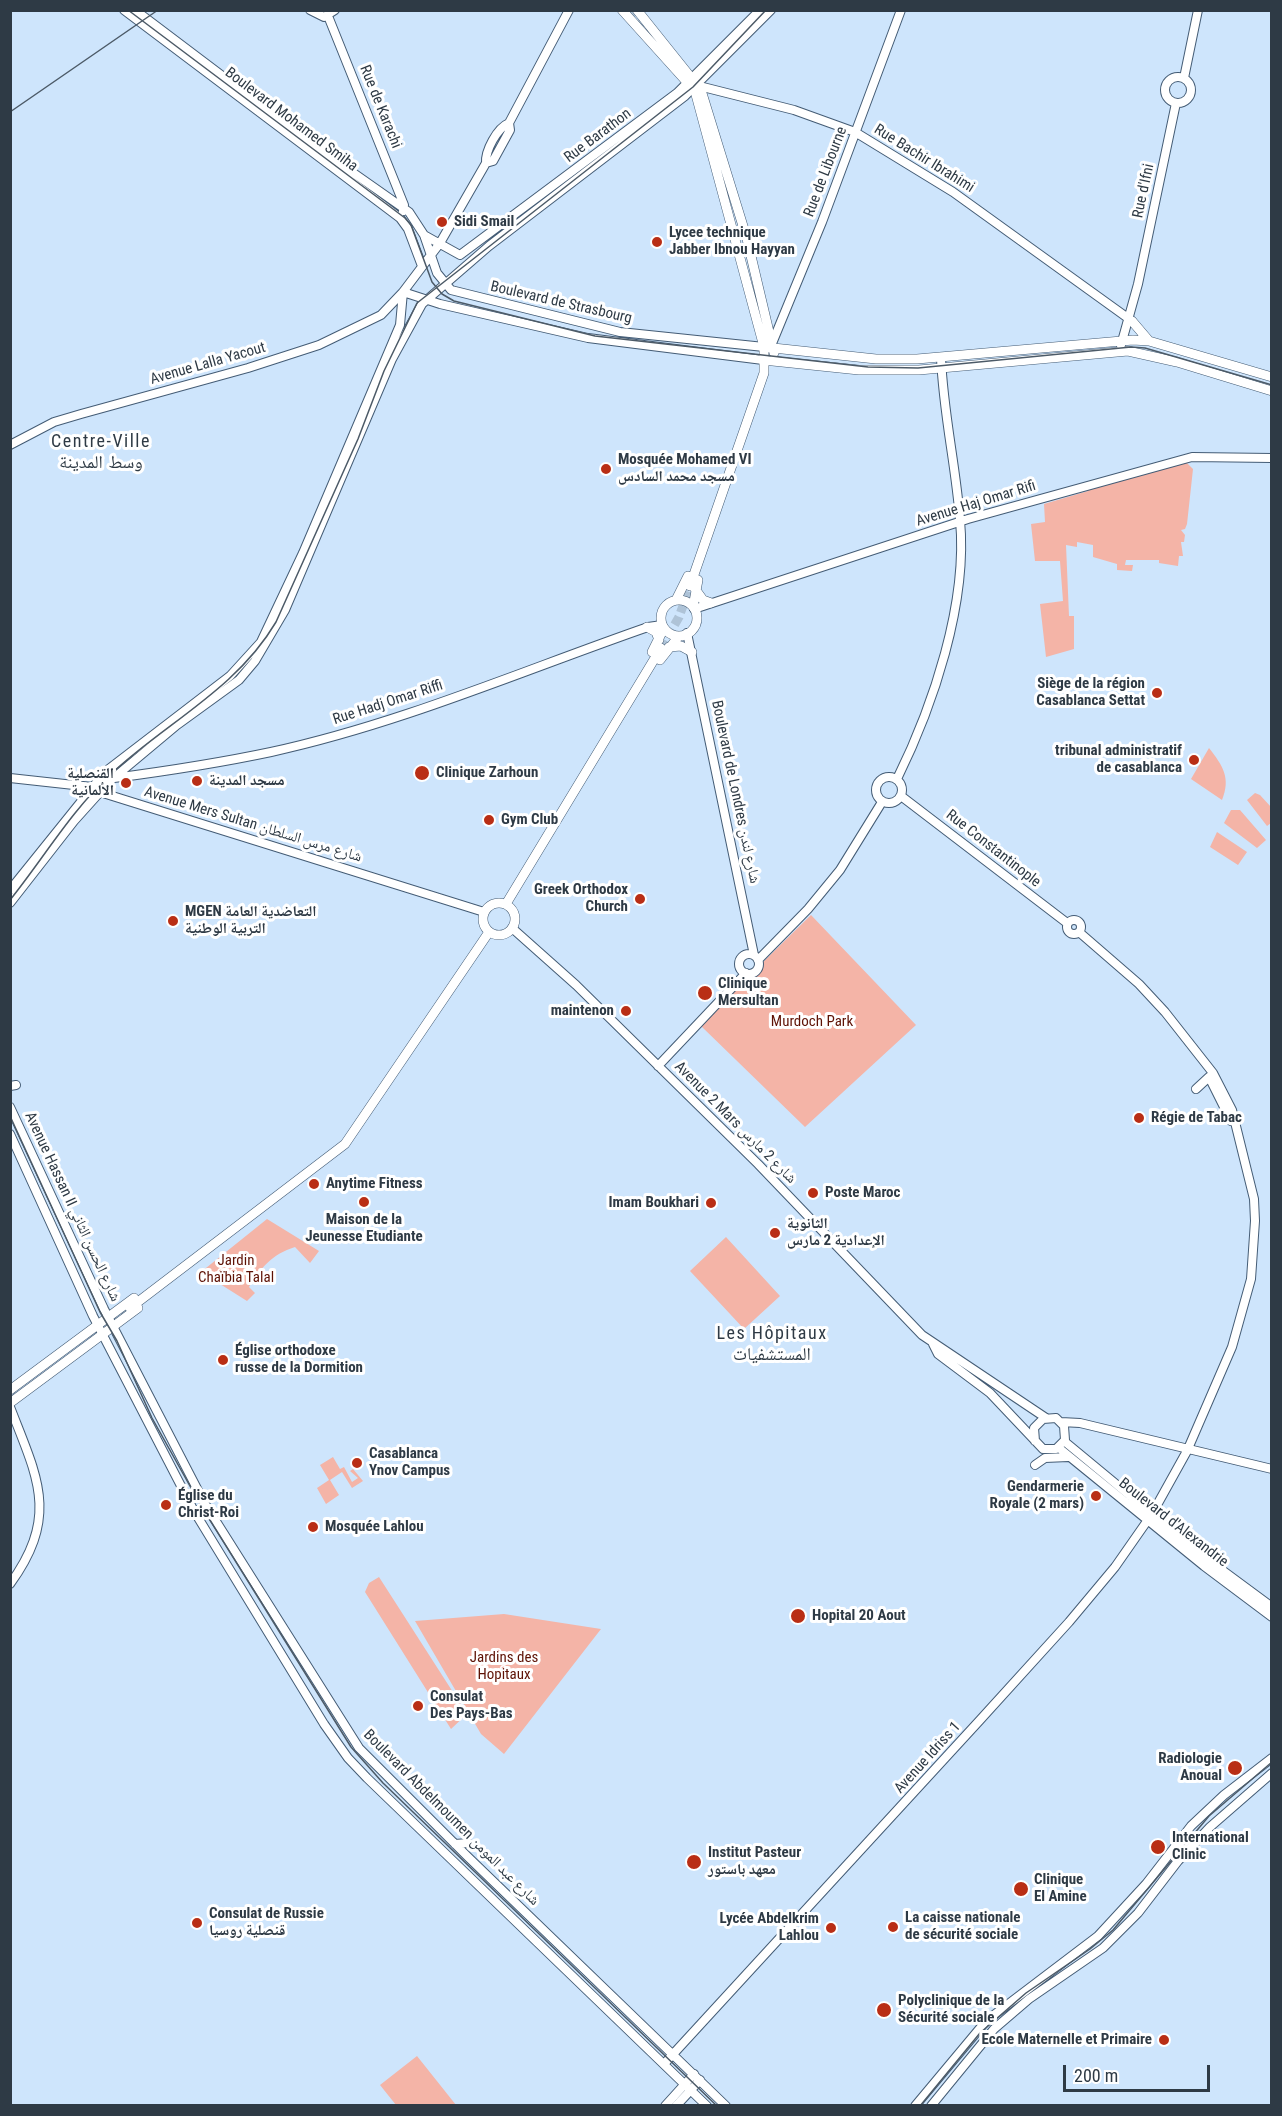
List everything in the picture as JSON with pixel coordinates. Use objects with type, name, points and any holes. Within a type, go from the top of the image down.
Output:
[{"type":"main road","points":[[622,10],[695,84]]},
{"type":"main road","points":[[636,10],[695,84],[763,322],[764,373]]},
{"type":"main road","points":[[506,904],[582,779],[589,776],[663,645],[661,617],[664,608],[676,600],[688,577],[734,445],[739,443],[764,373],[773,360],[774,344],[759,312],[705,112]]},
{"type":"main road","points":[[1131,315],[1149,341]]},
{"type":"main road","points":[[764,347],[774,344],[876,359],[941,357],[1125,340],[1149,341],[1272,377]]},
{"type":"main road","points":[[763,360],[859,370],[941,368],[1139,352],[1272,391]]},
{"type":"main road","points":[[663,645],[683,635],[695,624],[693,588],[742,447],[739,443]]},
{"type":"main road","points":[[693,588],[703,600],[711,603]]},
{"type":"main road","points":[[676,600],[687,601],[694,608]]},
{"type":"main road","points":[[647,627],[656,632],[663,645]]},
{"type":"main road","points":[[663,627],[670,634],[683,635]]},
{"type":"main road","points":[[663,645],[681,646],[692,652]]},
{"type":"main road","points":[[494,903],[506,904],[515,915],[512,928],[502,935],[489,932],[483,922],[484,912],[494,903]]},
{"type":"main road","points":[[130,1308],[345,1144],[489,932]]},
{"type":"main road","points":[[10,1405],[103,1334],[111,1321],[243,1216],[250,1217]]},
{"type":"main road","points":[[13,1391],[98,1325],[111,1321]]},
{"type":"main road","points":[[13,1391],[88,1338]]},
{"type":"street","name":"Boulevard Mohamed Smiha","points":[[124,10],[400,218],[408,229],[422,266]]},
{"type":"street","name":"Boulevard Mohamed Smiha","points":[[135,10],[404,208],[414,217],[424,235],[440,243]]},
{"type":"street","points":[[310,10],[318,16],[332,13]]},
{"type":"street","name":"Avenue Lalla Yacout","points":[[10,445],[54,422],[248,368],[319,345],[381,315],[403,292],[440,243],[486,164],[492,161],[510,130],[509,123],[569,10]]},
{"type":"street","name":"Rue Barathon","points":[[440,243],[458,255],[465,254],[695,84],[760,10]]},
{"type":"street","points":[[10,890],[96,789],[239,680],[261,653],[285,610],[392,359],[412,319],[425,300],[489,246],[695,84],[771,10]]},
{"type":"street","name":"Rue de Libourne","points":[[774,344],[901,10]]},
{"type":"street","points":[[1184,78],[1197,10]]},
{"type":"street","name":"Rue de Karachi","points":[[332,13],[404,208]]},
{"type":"street","points":[[1174,78],[1184,78],[1190,84],[1191,95],[1186,101],[1176,103],[1168,98],[1166,85],[1174,78]]},
{"type":"street","name":"Rue Bachir Ibrahimi","points":[[695,84],[794,110],[855,132],[952,192],[1109,306],[1131,315]]},
{"type":"street","name":"Rue d'Ifni","points":[[1121,352],[1138,284],[1176,103]]},
{"type":"street","points":[[392,201],[399,194]]},
{"type":"street","points":[[400,218],[404,208]]},
{"type":"street","points":[[424,235],[437,273],[445,284]]},
{"type":"street","name":"Boulevard de Strasbourg","points":[[445,284],[451,290],[469,295],[620,332],[764,347]]},
{"type":"street","points":[[10,903],[96,789],[105,772],[230,676],[261,642],[303,553],[400,324],[403,292]]},
{"type":"street","name":"Boulevard de Strasbourg","points":[[403,292],[440,304],[588,338],[763,360]]},
{"type":"street","points":[[412,319],[428,307],[440,304]]},
{"type":"street","points":[[897,779],[926,717],[943,657],[958,578],[961,522],[941,357]]},
{"type":"street","name":"Avenue Haj Omar Rifi","points":[[694,608],[961,522],[1192,456],[1272,458]]},
{"type":"street","name":"Rue Hadj Omar Riffi","points":[[113,778],[209,764],[273,751],[345,732],[647,627],[663,627]]},
{"type":"street","name":"Boulevard de Londres شارع لندن","points":[[683,635],[692,652],[756,957]]},
{"type":"street","points":[[886,777],[897,779],[902,787],[901,796],[893,803],[882,802],[876,793],[876,785],[886,777]]},
{"type":"street","name":"Avenue Mers Sultan شارع مرس السلطان","points":[[10,778],[96,789],[484,912]]},
{"type":"street","name":"Rue Constantinople","points":[[901,796],[1067,924],[1070,919],[1076,920],[1080,927],[1079,932],[1148,993],[1173,1021],[1202,1061]]},
{"type":"street","points":[[746,973],[740,969],[740,960],[746,955],[756,957],[771,949],[840,870],[882,802]]},
{"type":"street","name":"Avenue 2 Mars شارع 2 مارس","points":[[512,928],[576,985],[768,1173],[933,1344],[938,1354],[1003,1405],[1035,1441]]},
{"type":"street","points":[[753,943],[759,948],[771,949]]},
{"type":"street","points":[[658,1066],[746,973],[757,971],[756,957]]},
{"type":"street","points":[[1202,1061],[1226,1104]]},
{"type":"street","points":[[1202,1061],[1213,1073],[1226,1104]]},
{"type":"street","points":[[1196,1089],[1209,1077]]},
{"type":"street","name":"Avenue Idriss 1","points":[[664,2064],[1069,1622],[1125,1553],[1150,1517],[1187,1451],[1232,1347],[1251,1279],[1254,1199],[1245,1157],[1226,1104]]},
{"type":"street","name":"Avenue Hassan II شارع الحسن الثاني","points":[[10,1107],[111,1321]]},
{"type":"street","name":"Avenue Hassan II شارع الحسن الثاني","points":[[10,1134],[98,1325]]},
{"type":"street","name":"Boulevard Abdelmoumen شارع عبد المومن","points":[[111,1321],[205,1504],[359,1748],[454,1844],[726,2106]]},
{"type":"street","name":"Boulevard Abdelmoumen شارع عبد المومن","points":[[98,1325],[194,1511],[324,1724],[348,1758],[707,2106]]},
{"type":"street","name":"Avenue 2 Mars شارع 2 مارس","points":[[933,1344],[943,1348],[1046,1418]]},
{"type":"street","points":[[10,1405],[37,1473],[39,1513],[30,1553],[10,1584]]},
{"type":"street","points":[[1063,1426],[1062,1445],[1045,1450],[1035,1441],[1035,1427],[1046,1418],[1063,1426],[1102,1430],[1272,1469]]},
{"type":"street","name":"Boulevard d'Alexandrie","points":[[1062,1445],[1070,1457],[1272,1607]]},
{"type":"street","name":"Boulevard d'Alexandrie","points":[[1062,1445],[1272,1617]]},
{"type":"street","points":[[1035,1465],[1045,1458],[1070,1457]]},
{"type":"street","points":[[915,2106],[986,2021],[1098,1936],[1122,1912],[1191,1826],[1224,1795],[1272,1758]]},
{"type":"street","points":[[931,2106],[994,2029],[1029,1999],[1103,1948],[1138,1913],[1178,1861],[1210,1827],[1272,1773]]},
{"type":"street","points":[[454,1844],[468,1843]]},
{"type":"street","points":[[665,2106],[697,2077]]},
{"type":"street","points":[[676,2106],[688,2087]]},
{"type":"green space","points":[[1186,462],[1193,469],[1187,524],[1185,529],[1181,530],[1185,535],[1184,542],[1181,542],[1183,556],[1179,556],[1178,566],[1159,563],[1159,560],[1126,560],[1125,565],[1133,565],[1132,571],[1117,570],[1117,564],[1093,557],[1093,545],[1077,542],[1077,547],[1066,545],[1069,616],[1074,616],[1074,649],[1046,657],[1040,604],[1063,601],[1060,561],[1035,561],[1031,524],[1045,522],[1044,504],[1088,491],[1088,489]]},
{"type":"green space","points":[[1209,748],[1226,779],[1222,800],[1191,779]]},
{"type":"green space","points":[[1255,793],[1271,807],[1271,823],[1267,826],[1247,800]]},
{"type":"green space","points":[[1231,810],[1240,810],[1266,840],[1257,848],[1224,823]]},
{"type":"green space","points":[[1217,832],[1247,852],[1238,865],[1210,847]]},
{"type":"green space","name":"Murdoch Park","points":[[811,915],[916,1025],[805,1127],[701,1026],[748,977],[758,974],[762,963]]},
{"type":"green space","name":"Jardin Chaïbia Talal","points":[[267,1219],[319,1251],[310,1263],[295,1247],[280,1254],[268,1262],[253,1280],[249,1287],[255,1293],[247,1301],[201,1272]]},
{"type":"green space","points":[[726,1237],[780,1296],[744,1329],[690,1271]]},
{"type":"green space","points":[[333,1457],[340,1469],[344,1467],[352,1482],[358,1478],[350,1471],[353,1469],[363,1481],[352,1488],[342,1472],[330,1480],[339,1495],[326,1504],[317,1488],[329,1480],[320,1465]]},
{"type":"green space","points":[[379,1577],[467,1714],[451,1729],[365,1592],[369,1583]]},
{"type":"green space","name":"Jardins des Hopitaux","points":[[504,1614],[601,1629],[504,1754],[481,1734],[415,1621]]},
{"type":"green space","points":[[417,2056],[456,2105],[396,2105],[380,2085]]},
{"type":"tunnel","points":[[629,10],[645,29]]},
{"type":"tunnel","points":[[661,648],[679,617],[690,586]]},
{"type":"tunnel","points":[[88,1338],[130,1308]]},
{"type":"tunnel","points":[[10,1396],[16,1392]]},
{"type":"tram line","points":[[128,10],[405,218],[411,225],[432,282],[442,294],[454,301],[595,336],[868,367],[918,368],[1131,347],[1145,348],[1272,385]]},
{"type":"tram line","points":[[10,112],[158,10]]},
{"type":"tram line","points":[[10,900],[96,789],[131,756],[220,687],[260,646],[276,622],[358,439],[384,371],[417,303],[693,87],[766,10]]},
{"type":"tram line","points":[[10,1116],[100,1312],[117,1341],[152,1418],[200,1504],[351,1747],[383,1783],[717,2106]]},
{"type":"tram line","points":[[920,2106],[980,2033],[1026,1993],[1090,1949],[1113,1930],[1209,1816],[1272,1762]]},
{"type":"place","name":"Sidi Smail","points":[[442,222]]},
{"type":"place","name":"Lycee technique Jabber Ibnou Hayyan","points":[[657,242]]},
{"type":"place","name":"Mosquée Mohamed VI مسجد محمد السادس","points":[[606,469]]},
{"type":"place","name":"Siège de la région Casablanca Settat","points":[[1157,693]]},
{"type":"place","name":"tribunal administratif de casablanca","points":[[1194,760]]},
{"type":"place","name":"Clinique Zarhoun","points":[[422,773]]},
{"type":"place","name":"مسجد المدينة","points":[[197,781]]},
{"type":"place","name":"القنصلية الألمانية","points":[[126,783]]},
{"type":"place","name":"Gym Club","points":[[489,820]]},
{"type":"place","name":"Greek Orthodox Church","points":[[640,899]]},
{"type":"place","name":"MGEN التعاضدية العامة التربية الوطنية","points":[[173,921]]},
{"type":"place","name":"Clinique Mersultan","points":[[705,993]]},
{"type":"place","name":"maintenon","points":[[626,1011]]},
{"type":"place","name":"Régie de Tabac","points":[[1139,1118]]},
{"type":"place","name":"Anytime Fitness","points":[[314,1184]]},
{"type":"place","name":"Poste Maroc","points":[[813,1193]]},
{"type":"place","name":"Maison de la Jeunesse Etudiante","points":[[364,1202]]},
{"type":"place","name":"Imam Boukhari","points":[[711,1203]]},
{"type":"place","name":"الثانوية الإعدادية 2 مارس","points":[[775,1233]]},
{"type":"place","name":"Église orthodoxe russe de la Dormition","points":[[223,1360]]},
{"type":"place","name":"Casablanca Ynov Campus","points":[[357,1463]]},
{"type":"place","name":"Gendarmerie Royale (2 mars)","points":[[1096,1496]]},
{"type":"place","name":"Église du Christ-Roi","points":[[166,1505]]},
{"type":"place","name":"Mosquée Lahlou","points":[[313,1527]]},
{"type":"place","name":"Hopital 20 Aout","points":[[798,1616]]},
{"type":"place","name":"Consulat Des Pays-Bas","points":[[418,1706]]},
{"type":"place","name":"Radiologie Anoual","points":[[1235,1768]]},
{"type":"place","name":"International Clinic","points":[[1158,1847]]},
{"type":"place","name":"Institut Pasteur معهد باستور","points":[[694,1862]]},
{"type":"place","name":"Clinique El Amine","points":[[1021,1889]]},
{"type":"place","name":"Consulat de Russie قنصلية روسيا","points":[[197,1923]]},
{"type":"place","name":"La caisse nationale de sécurité sociale","points":[[893,1927]]},
{"type":"place","name":"Lycée Abdelkrim Lahlou","points":[[831,1928]]},
{"type":"place","name":"Polyclinique de la Sécurité sociale","points":[[884,2010]]},
{"type":"place","name":"Ecole Maternelle et Primaire","points":[[1164,2040]]},
{"type":"district","name":"Centre-Ville وسط المدينة","points":[[101,452]]},
{"type":"district","name":"Les Hôpitaux المستشفيات","points":[[772,1344]]}]
